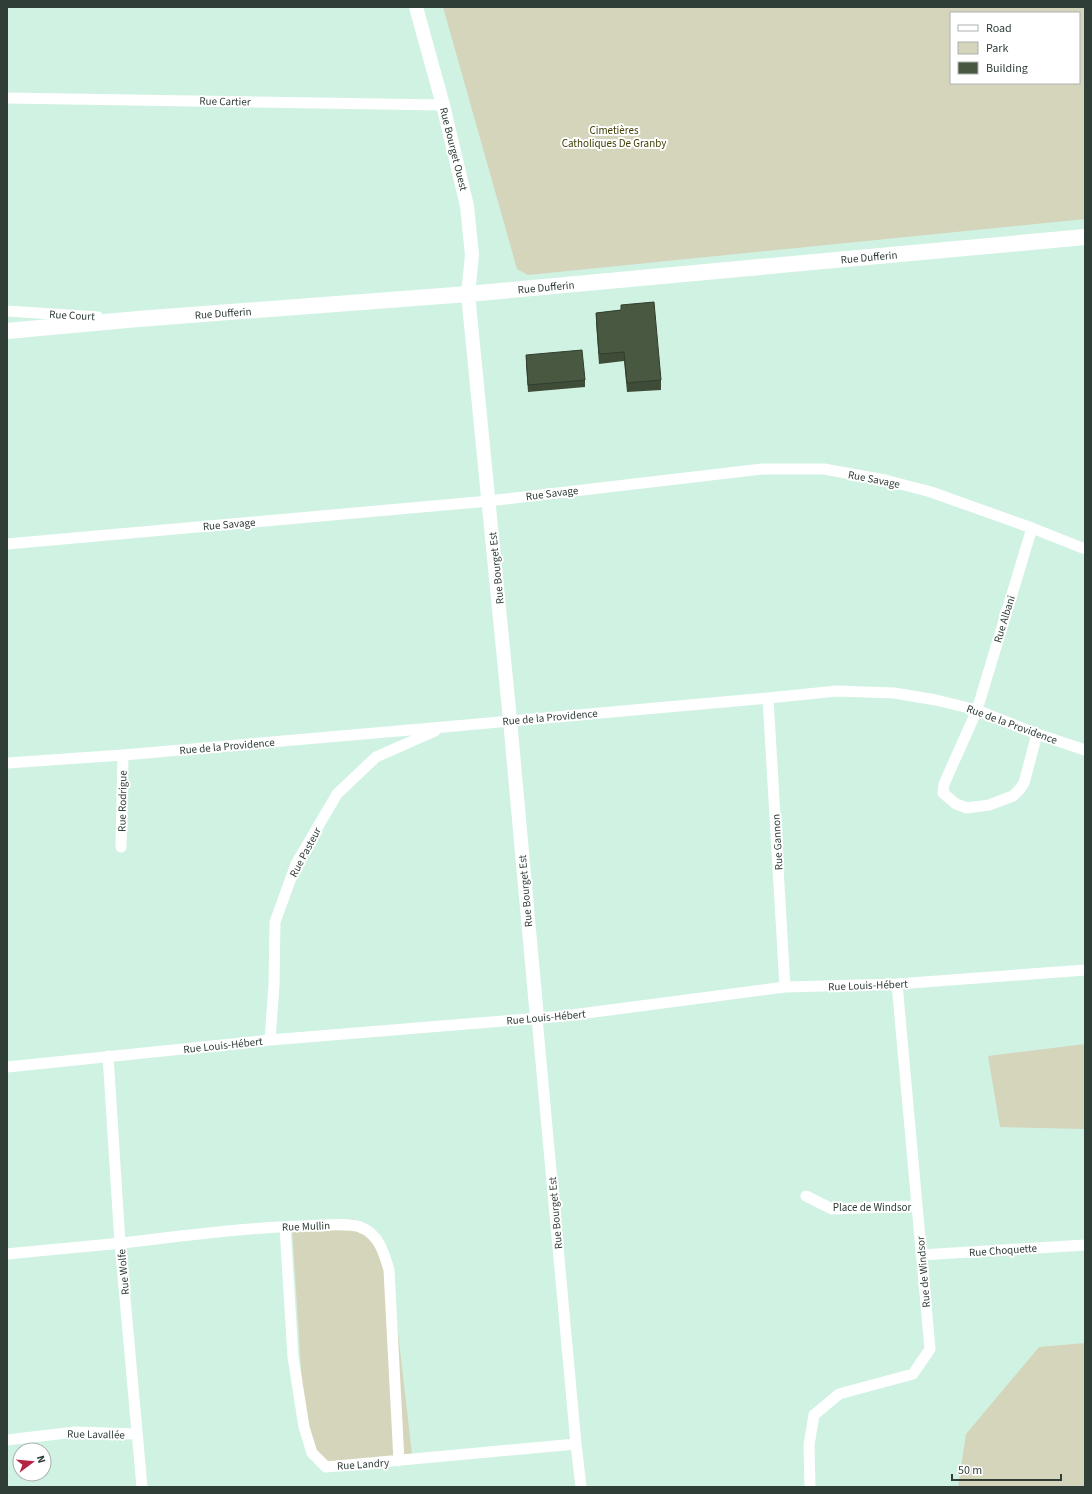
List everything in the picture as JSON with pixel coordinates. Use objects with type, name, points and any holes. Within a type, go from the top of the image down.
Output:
[{"type":"main road","name":"Rue Dufferin","points":[[7,331],[138,319],[468,294],[1085,238]]},
{"type":"street","name":"Rue Bourget Ouest","points":[[416,7],[443,105],[467,206],[472,254],[468,294]]},
{"type":"street","name":"Rue Cartier","points":[[7,98],[443,105]]},
{"type":"street","name":"Rue Bourget Est","points":[[468,294],[510,720],[576,1444],[582,1487]]},
{"type":"street","name":"Rue Court","points":[[7,312],[138,319]]},
{"type":"street","name":"Rue Savage","points":[[7,544],[489,501],[762,469],[824,469],[885,480],[931,492],[1032,528],[1085,549]]},
{"type":"street","name":"Rue Albani","points":[[1032,528],[977,710],[944,784],[943,793],[956,804],[967,808],[989,805],[1013,796],[1024,782],[1037,734]]},
{"type":"street","name":"Rue de la Providence","points":[[7,762],[123,755],[768,698],[838,690],[894,692],[936,700],[977,710],[1037,734],[1085,750]]},
{"type":"street","name":"Rue Gannon","points":[[768,698],[785,987]]},
{"type":"street","name":"Rue Pasteur","points":[[270,1040],[274,985],[274,922],[296,864],[337,794],[376,757],[444,727]]},
{"type":"street","name":"Rue Rodrigue","points":[[121,847],[123,755]]},
{"type":"street","name":"Rue Louis-Hébert","points":[[7,1067],[270,1040],[564,1016],[785,987],[897,984],[1085,970]]},
{"type":"street","name":"Rue de Windsor","points":[[810,1487],[809,1445],[814,1415],[838,1394],[913,1374],[930,1349],[920,1255],[897,984]]},
{"type":"street","name":"Rue Wolfe","points":[[108,1056],[120,1243],[142,1487]]},
{"type":"street","name":"Place de Windsor","points":[[806,1196],[832,1210],[917,1206]]},
{"type":"street","name":"Rue Mullin","points":[[7,1254],[231,1230],[348,1225],[359,1227],[370,1232],[382,1248],[389,1270],[399,1461]]},
{"type":"street","name":"Rue Landry","points":[[285,1227],[293,1357],[304,1427],[312,1453],[326,1467],[576,1444]]},
{"type":"street","name":"Rue Choquette","points":[[920,1255],[1085,1245]]},
{"type":"street","name":"Rue Lavallée","points":[[7,1440],[75,1432],[137,1434]]},
{"type":"green space","name":"Cimetières Catholiques De Granby","points":[[443,7],[1085,7],[1085,219],[528,275],[517,269]]},
{"type":"green space","points":[[1085,1044],[1085,1129],[1000,1127],[988,1056]]},
{"type":"green space","points":[[353,1219],[381,1238],[390,1262],[413,1463],[326,1465],[312,1462],[304,1416],[292,1227]]},
{"type":"green space","points":[[1085,1343],[1085,1487],[958,1487],[966,1434],[1039,1347]]},
{"type":"building","points":[[654,302],[661,380],[627,383],[624,352],[599,354],[596,313],[621,310],[621,305]]},
{"type":"building","points":[[582,350],[585,380],[528,385],[526,355]]}]
